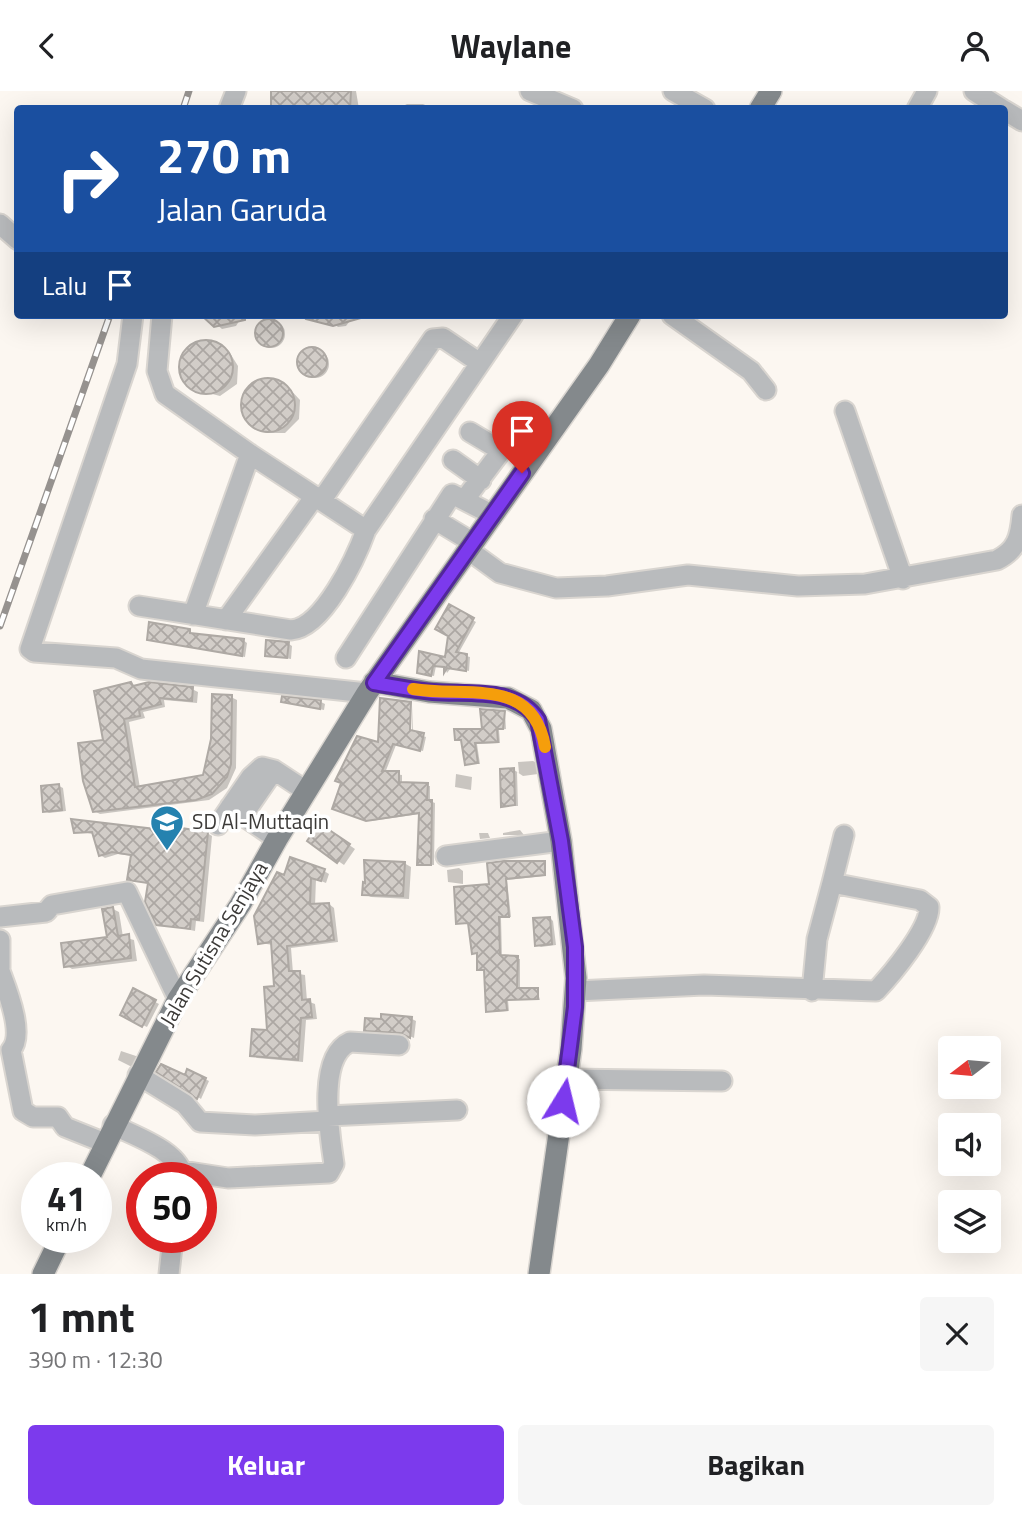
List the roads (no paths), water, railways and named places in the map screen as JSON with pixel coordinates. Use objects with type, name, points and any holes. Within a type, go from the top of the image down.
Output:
[{"type":"main road","name":"Jalan Sutisna Senjaya","points":[[96,1162],[178,999],[240,905],[306,791],[371,688],[627,319]]},
{"type":"main road","points":[[371,688],[499,696],[527,706],[541,729],[561,841],[575,947],[576,991],[567,1079],[539,1274]]},
{"type":"main road","points":[[43,1274],[53,1253]]},
{"type":"street","points":[[530,91],[563,105]]},
{"type":"street","points":[[673,91],[698,105]]},
{"type":"street","points":[[974,91],[997,105]]},
{"type":"street","points":[[0,224],[14,236]]},
{"type":"street","points":[[133,319],[127,364],[30,649],[34,652],[120,659],[141,669],[371,688]]},
{"type":"street","points":[[162,319],[157,371],[162,390],[250,454],[366,530]]},
{"type":"street","points":[[139,606],[291,630],[309,625],[356,555],[366,530],[510,319]]},
{"type":"street","points":[[678,319],[751,372],[766,390]]},
{"type":"street","points":[[226,620],[433,339],[443,338],[480,363]]},
{"type":"street","points":[[845,411],[903,579]]},
{"type":"street","points":[[465,499],[481,480],[498,450],[470,432]]},
{"type":"street","points":[[193,615],[250,454]]},
{"type":"street","points":[[453,460],[481,480]]},
{"type":"street","points":[[346,658],[452,494],[492,514]]},
{"type":"street","points":[[434,519],[470,545],[500,573],[556,588],[607,586],[688,575],[798,586],[866,584],[903,579],[1004,557],[1020,535],[1022,515]]},
{"type":"street","points":[[218,825],[236,811],[257,770],[266,767],[274,770],[306,791]]},
{"type":"street","points":[[236,811],[277,839]]},
{"type":"street","points":[[812,991],[817,939],[844,835]]},
{"type":"street","points":[[446,856],[561,841]]},
{"type":"street","points":[[576,991],[727,985],[812,991],[876,991],[904,955],[929,915],[929,907],[924,901],[832,883]]},
{"type":"street","points":[[0,917],[46,912],[52,905],[127,892],[178,999]]},
{"type":"street","points":[[0,940],[0,970],[17,1031],[15,1045],[11,1050],[23,1111],[33,1117],[58,1117],[65,1127],[109,1134],[159,1149],[171,1162]]},
{"type":"street","points":[[217,1177],[325,1175],[331,1171],[334,1164],[328,1119],[329,1081],[343,1046],[349,1042],[399,1045]]},
{"type":"street","points":[[138,1075],[185,1104],[200,1122],[255,1125],[457,1110]]},
{"type":"street","points":[[567,1079],[722,1081]]},
{"type":"street","points":[[169,1274],[171,1253]]},
{"type":"railway","points":[[184,105],[189,91]]},
{"type":"railway","points":[[0,626],[109,319]]},
{"type":"place","name":"SD Al-Muttaqin","points":[[167,852]]}]
